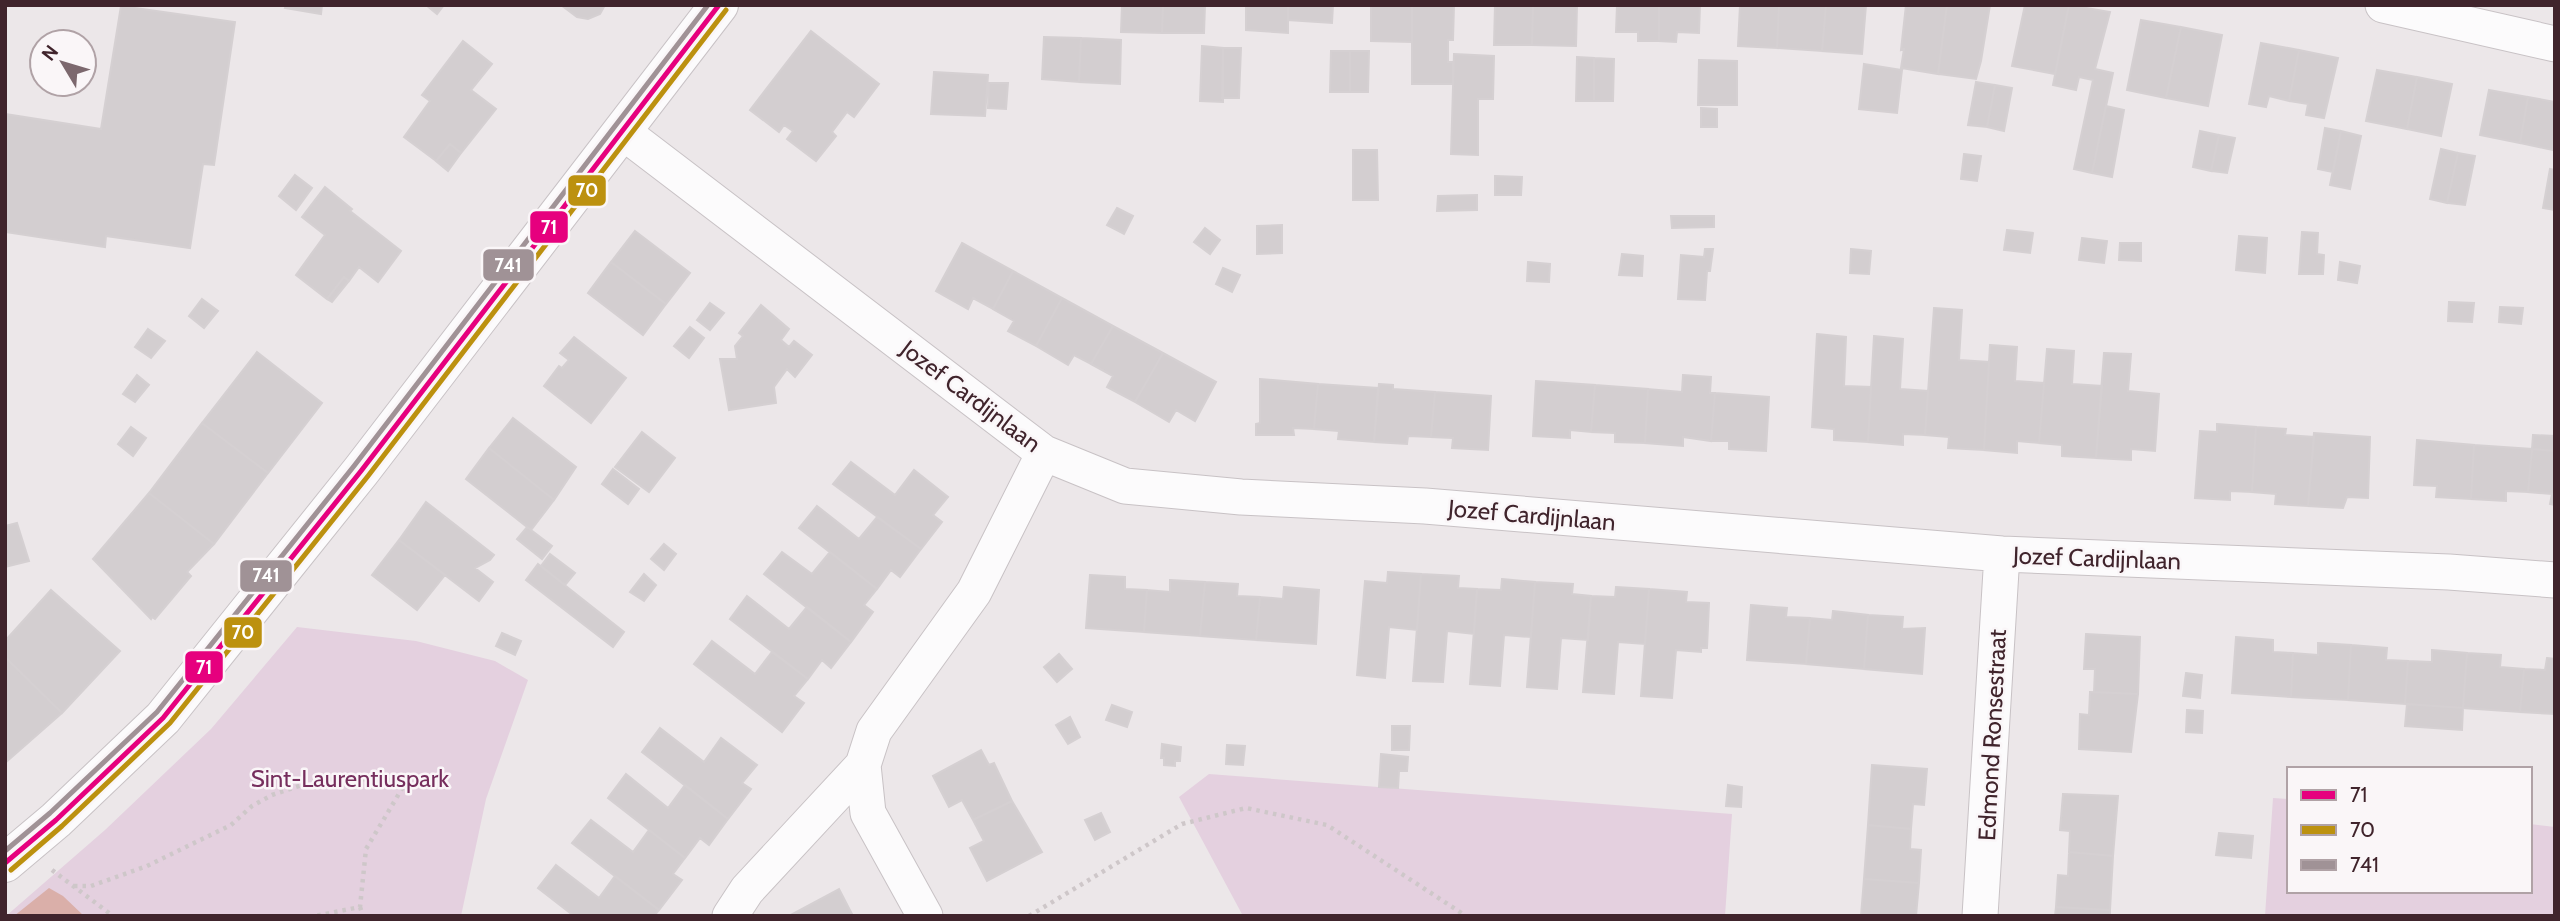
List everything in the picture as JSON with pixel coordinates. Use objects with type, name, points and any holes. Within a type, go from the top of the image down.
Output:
[{"type":"street","points":[[15,856],[163,718],[361,471],[719,5]]},
{"type":"street","points":[[2383,5],[2555,44]]},
{"type":"street","name":"Jozef Cardijnlaan","points":[[623,132],[1044,453],[1125,486],[1241,497],[1438,507],[2002,554],[2449,572],[2555,580]]},
{"type":"street","points":[[925,916],[868,813],[863,765],[874,731],[974,592],[1044,453]]},
{"type":"street","name":"Edmond Ronsestraat","points":[[1980,916],[2002,554]]},
{"type":"street","points":[[730,916],[747,890],[863,765]]},
{"type":"path","points":[[75,886],[91,886],[147,866],[231,825],[252,806],[272,795],[324,779],[392,780],[403,787],[366,849],[360,907],[363,916]]},
{"type":"path","points":[[1029,916],[1182,824],[1247,808],[1327,825],[1466,916]]},
{"type":"path","points":[[15,856],[75,886],[113,916]]},
{"type":"path","points":[[315,916],[360,907]]},
{"type":"green space","name":"Sint-Laurentiuspark","points":[[297,627],[416,641],[495,661],[528,680],[486,799],[461,916],[6,916],[105,830],[211,729]]},
{"type":"green space","points":[[1209,774],[1732,814],[1725,916],[1243,916],[1179,797]]},
{"type":"green space","points":[[2273,798],[2287,799],[2287,893],[2532,893],[2532,824],[2555,827],[2555,916],[2265,916]]},
{"type":"shaded area","points":[[49,888],[63,896],[84,916],[14,916]]},
{"type":"building","points":[[286,5],[322,5],[321,14],[285,8]]},
{"type":"building","points":[[426,5],[444,5],[437,14]]},
{"type":"building","points":[[561,5],[605,5],[600,14],[588,19],[577,17]]},
{"type":"building","points":[[1122,5],[1163,5],[1162,33],[1121,32]]},
{"type":"building","points":[[1163,5],[1205,5],[1204,33],[1162,33]]},
{"type":"building","points":[[1246,5],[1288,5],[1288,33],[1246,30]]},
{"type":"building","points":[[1288,5],[1333,5],[1332,23],[1288,20]]},
{"type":"building","points":[[1371,5],[1412,5],[1412,42],[1371,41]]},
{"type":"building","points":[[1412,5],[1454,5],[1453,40],[1448,40],[1448,62],[1453,62],[1453,84],[1412,84]]},
{"type":"building","points":[[1495,5],[1533,5],[1532,45],[1494,45]]},
{"type":"building","points":[[1533,5],[1577,5],[1576,46],[1532,45]]},
{"type":"building","points":[[1617,5],[1659,5],[1659,41],[1638,41],[1638,32],[1616,32]]},
{"type":"building","points":[[1659,5],[1700,5],[1699,33],[1677,32],[1676,42],[1659,41]]},
{"type":"building","points":[[1740,5],[1779,5],[1777,48],[1738,46]]},
{"type":"building","points":[[1779,5],[1826,5],[1822,51],[1777,48]]},
{"type":"building","points":[[1826,5],[1866,5],[1862,54],[1822,51]]},
{"type":"building","points":[[1906,5],[1947,5],[1938,74],[1901,68]]},
{"type":"building","points":[[1947,5],[1990,5],[1976,79],[1938,74]]},
{"type":"building","points":[[2025,5],[2069,5],[2055,74],[2012,66]]},
{"type":"building","points":[[2069,5],[2110,12],[2095,69],[2113,73],[2092,173],[2074,169],[2093,80],[2079,77],[2076,90],[2053,85]]},
{"type":"building","points":[[121,6],[235,22],[214,165],[203,164],[190,248],[106,236],[105,247],[5,232],[5,114],[101,129]]},
{"type":"building","points":[[2141,20],[2181,27],[2166,98],[2127,90]]},
{"type":"building","points":[[2181,27],[2222,35],[2208,106],[2166,98]]},
{"type":"building","points":[[811,31],[879,84],[854,117],[847,112],[832,132],[836,136],[816,161],[787,139],[793,131],[784,125],[779,132],[750,110]]},
{"type":"building","points":[[1044,37],[1081,38],[1079,82],[1042,79]]},
{"type":"building","points":[[1081,38],[1121,40],[1120,84],[1079,82]]},
{"type":"building","points":[[463,41],[492,64],[471,90],[496,109],[461,153],[450,144],[436,161],[404,137],[430,101],[422,95]]},
{"type":"building","points":[[2261,43],[2299,50],[2289,101],[2269,96],[2266,107],[2249,104]]},
{"type":"building","points":[[1202,46],[1223,48],[1223,102],[1200,101]]},
{"type":"building","points":[[1223,48],[1241,48],[1239,98],[1222,98]]},
{"type":"building","points":[[2299,50],[2338,58],[2324,118],[2306,115],[2308,104],[2289,101]]},
{"type":"building","points":[[1331,51],[1350,51],[1350,92],[1330,92]]},
{"type":"building","points":[[1350,51],[1369,51],[1368,92],[1350,92]]},
{"type":"building","points":[[1454,54],[1494,56],[1493,99],[1478,99],[1478,155],[1451,154]]},
{"type":"building","points":[[1577,57],[1594,58],[1594,101],[1576,101]]},
{"type":"building","points":[[1594,58],[1614,59],[1613,101],[1594,101]]},
{"type":"building","points":[[1699,60],[1737,61],[1737,105],[1698,105]]},
{"type":"building","points":[[1864,64],[1902,70],[1897,113],[1859,109]]},
{"type":"building","points":[[2377,70],[2417,77],[2407,129],[2366,121]]},
{"type":"building","points":[[934,72],[988,75],[985,116],[931,114]]},
{"type":"building","points":[[2417,77],[2452,84],[2441,136],[2407,129]]},
{"type":"building","points":[[1976,82],[1995,85],[1987,127],[1968,125]]},
{"type":"building","points":[[989,83],[1008,83],[1006,109],[988,108]]},
{"type":"building","points":[[1995,85],[2012,88],[2004,131],[1987,127]]},
{"type":"building","points":[[2489,90],[2528,97],[2520,143],[2480,135]]},
{"type":"building","points":[[2528,97],[2555,102],[2553,150],[2520,143]]},
{"type":"building","points":[[2106,106],[2124,110],[2112,177],[2092,173]]},
{"type":"building","points":[[1701,108],[1717,109],[1717,127],[1701,127]]},
{"type":"building","points":[[2325,128],[2341,131],[2333,172],[2318,169]]},
{"type":"building","points":[[2200,131],[2219,135],[2211,171],[2193,167]]},
{"type":"building","points":[[2341,131],[2361,136],[2350,189],[2330,185]]},
{"type":"building","points":[[2219,135],[2235,138],[2227,173],[2211,171]]},
{"type":"building","points":[[450,144],[461,153],[448,171],[436,161]]},
{"type":"building","points":[[2441,149],[2458,153],[2447,203],[2430,199]]},
{"type":"building","points":[[1353,150],[1377,150],[1378,200],[1353,200]]},
{"type":"building","points":[[2458,153],[2475,156],[2465,205],[2447,203]]},
{"type":"building","points":[[1964,154],[1981,156],[1977,181],[1961,179]]},
{"type":"building","points":[[2550,169],[2555,170],[2555,210],[2543,208]]},
{"type":"building","points":[[295,175],[312,188],[296,210],[279,196]]},
{"type":"building","points":[[1495,176],[1522,177],[1521,195],[1495,195]]},
{"type":"building","points":[[325,187],[352,209],[350,211],[401,251],[378,282],[359,267],[349,281],[344,277],[327,299],[296,275],[325,235],[302,217]]},
{"type":"building","points":[[1477,195],[1477,210],[1437,211],[1438,196]]},
{"type":"building","points":[[1117,208],[1133,216],[1124,234],[1107,225]]},
{"type":"building","points":[[1671,216],[1714,216],[1714,227],[1672,228]]},
{"type":"building","points":[[1282,225],[1282,253],[1257,254],[1257,226]]},
{"type":"building","points":[[1205,228],[1220,240],[1210,254],[1194,242]]},
{"type":"building","points":[[2007,230],[2033,233],[2030,253],[2004,250]]},
{"type":"building","points":[[635,231],[690,273],[666,304],[611,262]]},
{"type":"building","points":[[2302,232],[2318,233],[2317,254],[2324,255],[2323,274],[2299,274]]},
{"type":"building","points":[[2239,236],[2267,238],[2265,273],[2236,270]]},
{"type":"building","points":[[2082,238],[2107,241],[2104,263],[2079,260]]},
{"type":"building","points":[[962,243],[1013,271],[993,309],[973,298],[968,309],[936,291]]},
{"type":"building","points":[[2120,243],[2141,243],[2141,261],[2119,260]]},
{"type":"building","points":[[1705,249],[1713,249],[1710,271],[1707,271],[1705,300],[1678,299],[1681,255],[1704,257]]},
{"type":"building","points":[[1851,249],[1871,251],[1869,274],[1850,273]]},
{"type":"building","points":[[1622,254],[1643,256],[1642,276],[1619,275]]},
{"type":"building","points":[[611,262],[666,304],[643,335],[588,293]]},
{"type":"building","points":[[1528,262],[1550,264],[1549,282],[1527,281]]},
{"type":"building","points":[[2340,262],[2360,266],[2357,283],[2338,280]]},
{"type":"building","points":[[1223,268],[1240,275],[1232,292],[1216,284]]},
{"type":"building","points":[[1013,271],[1062,298],[1036,346],[1008,331],[1014,321],[993,309]]},
{"type":"building","points":[[344,277],[349,281],[332,302],[327,299]]},
{"type":"building","points":[[1062,298],[1113,326],[1091,364],[1074,355],[1068,365],[1036,346]]},
{"type":"building","points":[[202,299],[218,311],[204,328],[189,316]]},
{"type":"building","points":[[2449,302],[2474,303],[2472,322],[2448,321]]},
{"type":"building","points":[[710,303],[724,313],[710,330],[697,320]]},
{"type":"building","points":[[761,305],[789,329],[781,340],[789,347],[794,341],[812,355],[795,377],[787,369],[774,387],[776,403],[729,410],[720,359],[737,359],[735,346],[743,336],[739,333]]},
{"type":"building","points":[[2500,307],[2523,308],[2521,324],[2499,322]]},
{"type":"building","points":[[1934,308],[1962,310],[1959,360],[1989,362],[1984,450],[1948,448],[1949,437],[1925,435]]},
{"type":"building","points":[[1113,326],[1163,353],[1135,402],[1107,387],[1113,376],[1091,364]]},
{"type":"building","points":[[690,327],[704,338],[689,358],[674,346]]},
{"type":"building","points":[[148,329],[165,341],[151,358],[135,347]]},
{"type":"building","points":[[1817,334],[1846,337],[1844,386],[1871,387],[1868,442],[1834,440],[1834,429],[1812,427]]},
{"type":"building","points":[[1874,336],[1903,339],[1900,389],[1928,391],[1925,435],[1903,434],[1903,445],[1868,442]]},
{"type":"building","points":[[574,337],[626,378],[591,423],[544,386],[559,366],[562,368],[569,360],[560,353]]},
{"type":"building","points":[[1990,345],[2017,347],[2015,381],[2044,383],[2039,443],[2017,441],[2017,453],[1984,450]]},
{"type":"building","points":[[2047,349],[2074,351],[2072,384],[2102,386],[2096,458],[2062,456],[2062,445],[2039,443]]},
{"type":"building","points":[[257,352],[322,403],[268,473],[202,423]]},
{"type":"building","points":[[1163,353],[1216,382],[1195,421],[1176,410],[1169,422],[1135,402]]},
{"type":"building","points":[[2104,353],[2131,354],[2128,391],[2159,394],[2155,451],[2131,449],[2131,460],[2096,458]]},
{"type":"building","points":[[137,375],[149,385],[135,402],[123,394]]},
{"type":"building","points":[[1683,375],[1711,377],[1710,393],[1715,393],[1711,441],[1683,437],[1683,446],[1645,443],[1648,389],[1682,392]]},
{"type":"building","points":[[1260,379],[1318,384],[1314,429],[1293,428],[1294,435],[1256,435],[1256,424],[1260,423]]},
{"type":"building","points":[[1536,381],[1595,385],[1591,432],[1570,430],[1570,438],[1533,436]]},
{"type":"building","points":[[1318,384],[1378,388],[1374,442],[1338,439],[1339,431],[1314,429]]},
{"type":"building","points":[[1379,384],[1393,385],[1393,389],[1435,392],[1431,437],[1408,436],[1407,444],[1374,442]]},
{"type":"building","points":[[1595,385],[1648,389],[1645,443],[1615,442],[1615,433],[1591,432]]},
{"type":"building","points":[[1435,392],[1491,396],[1488,450],[1452,448],[1453,438],[1431,437]]},
{"type":"building","points":[[1715,393],[1769,397],[1766,451],[1729,449],[1729,441],[1711,441]]},
{"type":"building","points":[[513,418],[576,467],[554,500],[489,448]]},
{"type":"building","points":[[202,423],[268,473],[214,544],[149,493]]},
{"type":"building","points":[[2217,424],[2256,427],[2252,492],[2230,491],[2230,500],[2195,498],[2200,431],[2217,432]]},
{"type":"building","points":[[131,427],[146,438],[133,456],[118,444]]},
{"type":"building","points":[[2256,427],[2286,429],[2285,435],[2314,437],[2308,506],[2275,504],[2276,494],[2252,492]]},
{"type":"building","points":[[642,432],[675,458],[649,492],[615,467]]},
{"type":"building","points":[[2314,433],[2370,437],[2368,498],[2347,497],[2343,508],[2308,506]]},
{"type":"building","points":[[2533,435],[2555,436],[2555,451],[2532,449]]},
{"type":"building","points":[[2417,440],[2474,445],[2471,499],[2436,497],[2437,486],[2414,485]]},
{"type":"building","points":[[2474,445],[2532,449],[2528,492],[2506,491],[2506,501],[2471,499]]},
{"type":"building","points":[[489,448],[554,500],[531,530],[466,479]]},
{"type":"building","points":[[2532,449],[2555,451],[2555,505],[2550,504],[2552,494],[2528,492]]},
{"type":"building","points":[[851,462],[895,495],[914,470],[948,497],[933,515],[942,522],[921,549],[833,484]]},
{"type":"building","points":[[613,469],[639,489],[628,504],[602,484]]},
{"type":"building","points":[[149,493],[214,544],[187,572],[191,576],[155,619],[151,619],[93,559]]},
{"type":"building","points":[[426,502],[494,555],[475,568],[493,582],[479,601],[399,540]]},
{"type":"building","points":[[817,506],[859,539],[877,517],[921,549],[900,577],[891,570],[877,589],[799,528]]},
{"type":"building","points":[[17,523],[29,561],[5,567],[5,526]]},
{"type":"building","points":[[527,527],[552,546],[542,559],[517,539]]},
{"type":"building","points":[[399,540],[445,575],[417,610],[372,575]]},
{"type":"building","points":[[664,544],[676,554],[664,570],[651,559]]},
{"type":"building","points":[[782,552],[812,574],[830,552],[877,589],[864,605],[873,612],[851,642],[764,574]]},
{"type":"building","points":[[550,554],[575,573],[565,585],[541,566]]},
{"type":"building","points":[[538,564],[624,632],[613,647],[526,580]]},
{"type":"building","points":[[1388,572],[1421,574],[1417,630],[1389,627],[1385,678],[1357,675],[1365,581],[1387,583]]},
{"type":"building","points":[[644,574],[656,585],[644,601],[630,592]]},
{"type":"building","points":[[1421,574],[1459,576],[1458,588],[1477,589],[1474,634],[1447,631],[1443,682],[1413,681]]},
{"type":"building","points":[[1090,575],[1125,577],[1125,589],[1147,590],[1144,632],[1086,628]]},
{"type":"building","points":[[1502,579],[1535,582],[1531,637],[1504,635],[1500,686],[1470,684],[1477,589],[1501,590]]},
{"type":"building","points":[[1170,580],[1205,582],[1200,636],[1144,632],[1147,590],[1170,592]]},
{"type":"building","points":[[1205,582],[1238,584],[1237,596],[1260,597],[1256,640],[1200,636]]},
{"type":"building","points":[[1535,582],[1573,584],[1572,594],[1591,596],[1588,640],[1561,638],[1557,689],[1527,687]]},
{"type":"building","points":[[1284,587],[1319,590],[1316,644],[1256,640],[1260,597],[1283,599]]},
{"type":"building","points":[[1616,587],[1649,589],[1645,644],[1618,642],[1614,694],[1583,692],[1591,596],[1615,597]]},
{"type":"building","points":[[1649,589],[1687,592],[1686,602],[1709,603],[1707,648],[1701,648],[1701,652],[1676,650],[1672,698],[1641,696]]},
{"type":"building","points":[[51,590],[120,651],[62,713],[5,657],[5,641]]},
{"type":"building","points":[[747,596],[789,629],[807,607],[851,642],[831,668],[822,660],[808,679],[730,619]]},
{"type":"building","points":[[1751,605],[1787,608],[1786,617],[1810,618],[1806,664],[1747,660]]},
{"type":"building","points":[[1833,611],[1868,615],[1864,669],[1806,664],[1810,618],[1832,620]]},
{"type":"building","points":[[1868,615],[1903,617],[1902,629],[1925,628],[1922,674],[1864,669]]},
{"type":"building","points":[[502,633],[521,641],[515,655],[496,646]]},
{"type":"building","points":[[2086,634],[2140,637],[2138,694],[2094,692],[2095,669],[2084,669]]},
{"type":"building","points":[[2236,637],[2273,640],[2273,652],[2293,653],[2291,697],[2232,693]]},
{"type":"building","points":[[712,641],[755,674],[772,652],[808,679],[794,696],[804,703],[782,732],[694,664]]},
{"type":"building","points":[[2318,643],[2351,645],[2348,700],[2291,697],[2293,653],[2318,655]]},
{"type":"building","points":[[2351,645],[2387,648],[2386,660],[2408,661],[2405,704],[2348,700]]},
{"type":"building","points":[[2432,650],[2467,653],[2463,708],[2405,704],[2408,661],[2432,662]]},
{"type":"building","points":[[2467,653],[2501,655],[2500,667],[2524,669],[2520,712],[2463,708]]},
{"type":"building","points":[[1059,654],[1072,669],[1057,682],[1044,667]]},
{"type":"building","points":[[5,657],[62,713],[5,763]]},
{"type":"building","points":[[2547,658],[2555,659],[2555,714],[2520,712],[2524,669],[2545,670]]},
{"type":"building","points":[[2186,673],[2202,675],[2200,698],[2183,696]]},
{"type":"building","points":[[2090,692],[2138,694],[2131,752],[2079,749],[2080,714],[2089,715]]},
{"type":"building","points":[[2407,704],[2463,708],[2462,730],[2405,726]]},
{"type":"building","points":[[1112,705],[1132,712],[1127,727],[1106,720]]},
{"type":"building","points":[[2187,710],[2203,711],[2202,733],[2186,732]]},
{"type":"building","points":[[1070,717],[1080,737],[1068,744],[1056,725]]},
{"type":"building","points":[[1392,726],[1410,726],[1409,750],[1392,750]]},
{"type":"building","points":[[660,728],[704,762],[721,738],[757,765],[742,783],[751,789],[728,819],[642,752]]},
{"type":"building","points":[[1162,744],[1181,747],[1180,761],[1175,761],[1175,766],[1164,765],[1164,758],[1161,758]]},
{"type":"building","points":[[1227,745],[1245,746],[1243,765],[1226,764]]},
{"type":"building","points":[[981,750],[989,765],[994,763],[1012,801],[973,820],[962,800],[949,807],[933,776]]},
{"type":"building","points":[[1381,754],[1408,757],[1407,771],[1399,771],[1398,788],[1379,787]]},
{"type":"building","points":[[1872,765],[1927,769],[1924,805],[1913,804],[1911,829],[1868,825]]},
{"type":"building","points":[[626,774],[668,808],[685,785],[728,819],[709,845],[700,838],[685,858],[608,798]]},
{"type":"building","points":[[1728,785],[1742,787],[1741,807],[1726,806]]},
{"type":"building","points":[[2063,794],[2118,796],[2113,856],[2069,852],[2070,831],[2060,830]]},
{"type":"building","points":[[1012,801],[1042,852],[987,881],[970,848],[984,841],[973,820]]},
{"type":"building","points":[[1101,813],[1110,832],[1095,840],[1085,820]]},
{"type":"building","points":[[591,820],[633,852],[649,830],[685,858],[673,874],[682,880],[659,910],[572,843]]},
{"type":"building","points":[[1868,825],[1911,829],[1910,849],[1921,850],[1919,883],[1864,879]]},
{"type":"building","points":[[2219,833],[2253,836],[2251,858],[2216,855]]},
{"type":"building","points":[[2069,852],[2113,856],[2110,910],[2056,907],[2058,875],[2068,876]]},
{"type":"building","points":[[556,865],[599,898],[615,876],[659,910],[654,916],[574,916],[538,888]]},
{"type":"building","points":[[1864,879],[1919,883],[1916,916],[1861,916]]},
{"type":"building","points":[[839,889],[853,916],[789,916]]},
{"type":"building","points":[[2056,907],[2110,910],[2110,916],[2055,916]]},
{"type":"transit line","name":"741","points":[[5,851],[50,813],[157,712],[354,466],[708,5]]},
{"type":"transit line","name":"71","points":[[5,863],[56,820],[163,718],[361,471],[719,5]]},
{"type":"transit line","name":"70","points":[[11,870],[62,826],[170,723],[368,476],[726,10]]}]
